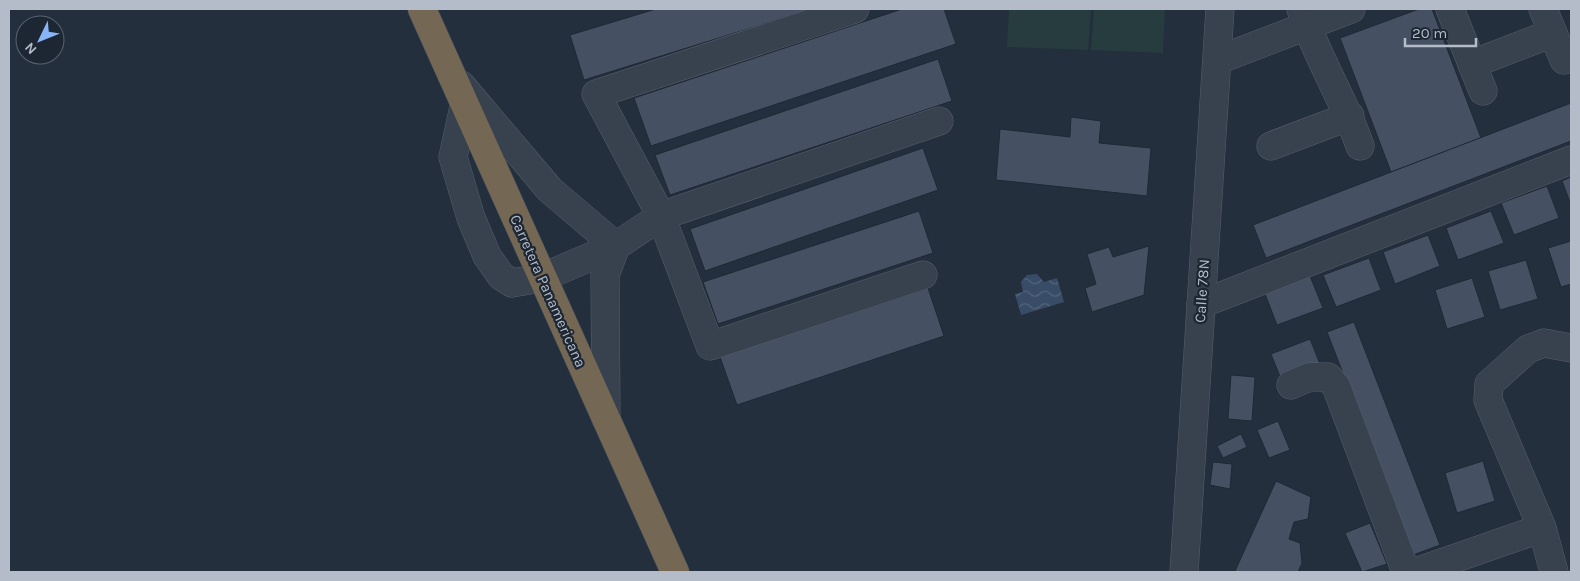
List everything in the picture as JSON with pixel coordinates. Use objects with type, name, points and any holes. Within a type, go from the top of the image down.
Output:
[{"type":"highway","name":"Carretera Panamericana","points":[[422,9],[454,77],[541,278],[675,572]]},
{"type":"street","points":[[855,9],[596,94],[661,216],[710,346],[923,275]]},
{"type":"street","name":"Calle 78N","points":[[1184,572],[1220,9]]},
{"type":"street","points":[[1218,60],[1304,17],[1352,9]]},
{"type":"street","points":[[1450,9],[1483,90]]},
{"type":"street","points":[[1304,17],[1350,116],[1360,146]]},
{"type":"street","points":[[1472,64],[1548,21],[1564,60]]},
{"type":"street","points":[[454,77],[550,190],[616,246]]},
{"type":"street","points":[[465,102],[453,157],[471,218],[487,256],[501,276],[512,283],[541,278],[616,246],[661,216],[939,122]]},
{"type":"street","points":[[1271,146],[1350,116]]},
{"type":"street","points":[[1201,304],[1571,160]]},
{"type":"street","points":[[606,419],[605,275],[616,246]]},
{"type":"street","points":[[1554,572],[1542,528],[1488,400],[1489,384],[1528,349],[1544,343],[1571,348]]},
{"type":"street","points":[[1291,385],[1310,377],[1328,377],[1336,386],[1406,572]]},
{"type":"street","points":[[1416,572],[1542,528]]},
{"type":"green space","points":[[1009,9],[1091,9],[1088,50],[1007,47]]},
{"type":"green space","points":[[1094,9],[1165,9],[1163,53],[1091,50]]},
{"type":"water","points":[[1037,274],[1044,282],[1057,278],[1064,302],[1021,315],[1015,294],[1023,292],[1021,282],[1027,275]]},
{"type":"building","points":[[656,9],[812,9],[584,80],[570,35]]},
{"type":"building","points":[[902,9],[944,9],[956,44],[651,146],[634,98]]},
{"type":"building","points":[[1419,9],[1432,9],[1481,138],[1391,172],[1340,38]]},
{"type":"building","points":[[938,59],[952,101],[670,195],[655,155]]},
{"type":"building","points":[[1571,103],[1571,141],[1266,258],[1253,225]]},
{"type":"building","points":[[1071,117],[1101,121],[1099,143],[1151,148],[1147,196],[996,180],[1000,129],[1070,137]]},
{"type":"building","points":[[923,148],[938,190],[705,271],[690,229]]},
{"type":"building","points":[[1571,177],[1571,205],[1562,181]]},
{"type":"building","points":[[1547,186],[1559,218],[1514,235],[1501,203]]},
{"type":"building","points":[[919,211],[933,253],[718,324],[703,282]]},
{"type":"building","points":[[1491,211],[1504,243],[1458,260],[1446,228]]},
{"type":"building","points":[[1428,235],[1440,266],[1395,284],[1383,252]]},
{"type":"building","points":[[1571,241],[1571,284],[1561,287],[1548,248]]},
{"type":"building","points":[[1149,246],[1144,295],[1092,312],[1085,288],[1096,284],[1087,254],[1109,247],[1113,257]]},
{"type":"building","points":[[1369,258],[1381,290],[1336,307],[1323,275]]},
{"type":"building","points":[[1526,260],[1538,299],[1500,310],[1488,271]]},
{"type":"building","points":[[1310,276],[1323,308],[1277,325],[1265,294]]},
{"type":"building","points":[[1472,278],[1485,317],[1447,329],[1435,290]]},
{"type":"building","points":[[928,288],[944,336],[737,405],[720,357]]},
{"type":"building","points":[[1354,322],[1440,545],[1413,555],[1327,332]]},
{"type":"building","points":[[1310,339],[1320,364],[1281,379],[1271,354]]},
{"type":"building","points":[[1231,375],[1255,377],[1252,421],[1228,419]]},
{"type":"building","points":[[1278,421],[1290,450],[1269,458],[1257,430]]},
{"type":"building","points":[[1241,434],[1247,447],[1223,458],[1217,446]]},
{"type":"building","points":[[1483,461],[1495,501],[1457,513],[1445,473]]},
{"type":"building","points":[[1213,462],[1232,464],[1230,489],[1210,485]]},
{"type":"building","points":[[1276,481],[1311,497],[1308,519],[1294,522],[1289,539],[1300,543],[1302,563],[1298,572],[1235,571]]},
{"type":"building","points":[[1370,523],[1387,564],[1362,572],[1345,533]]}]
